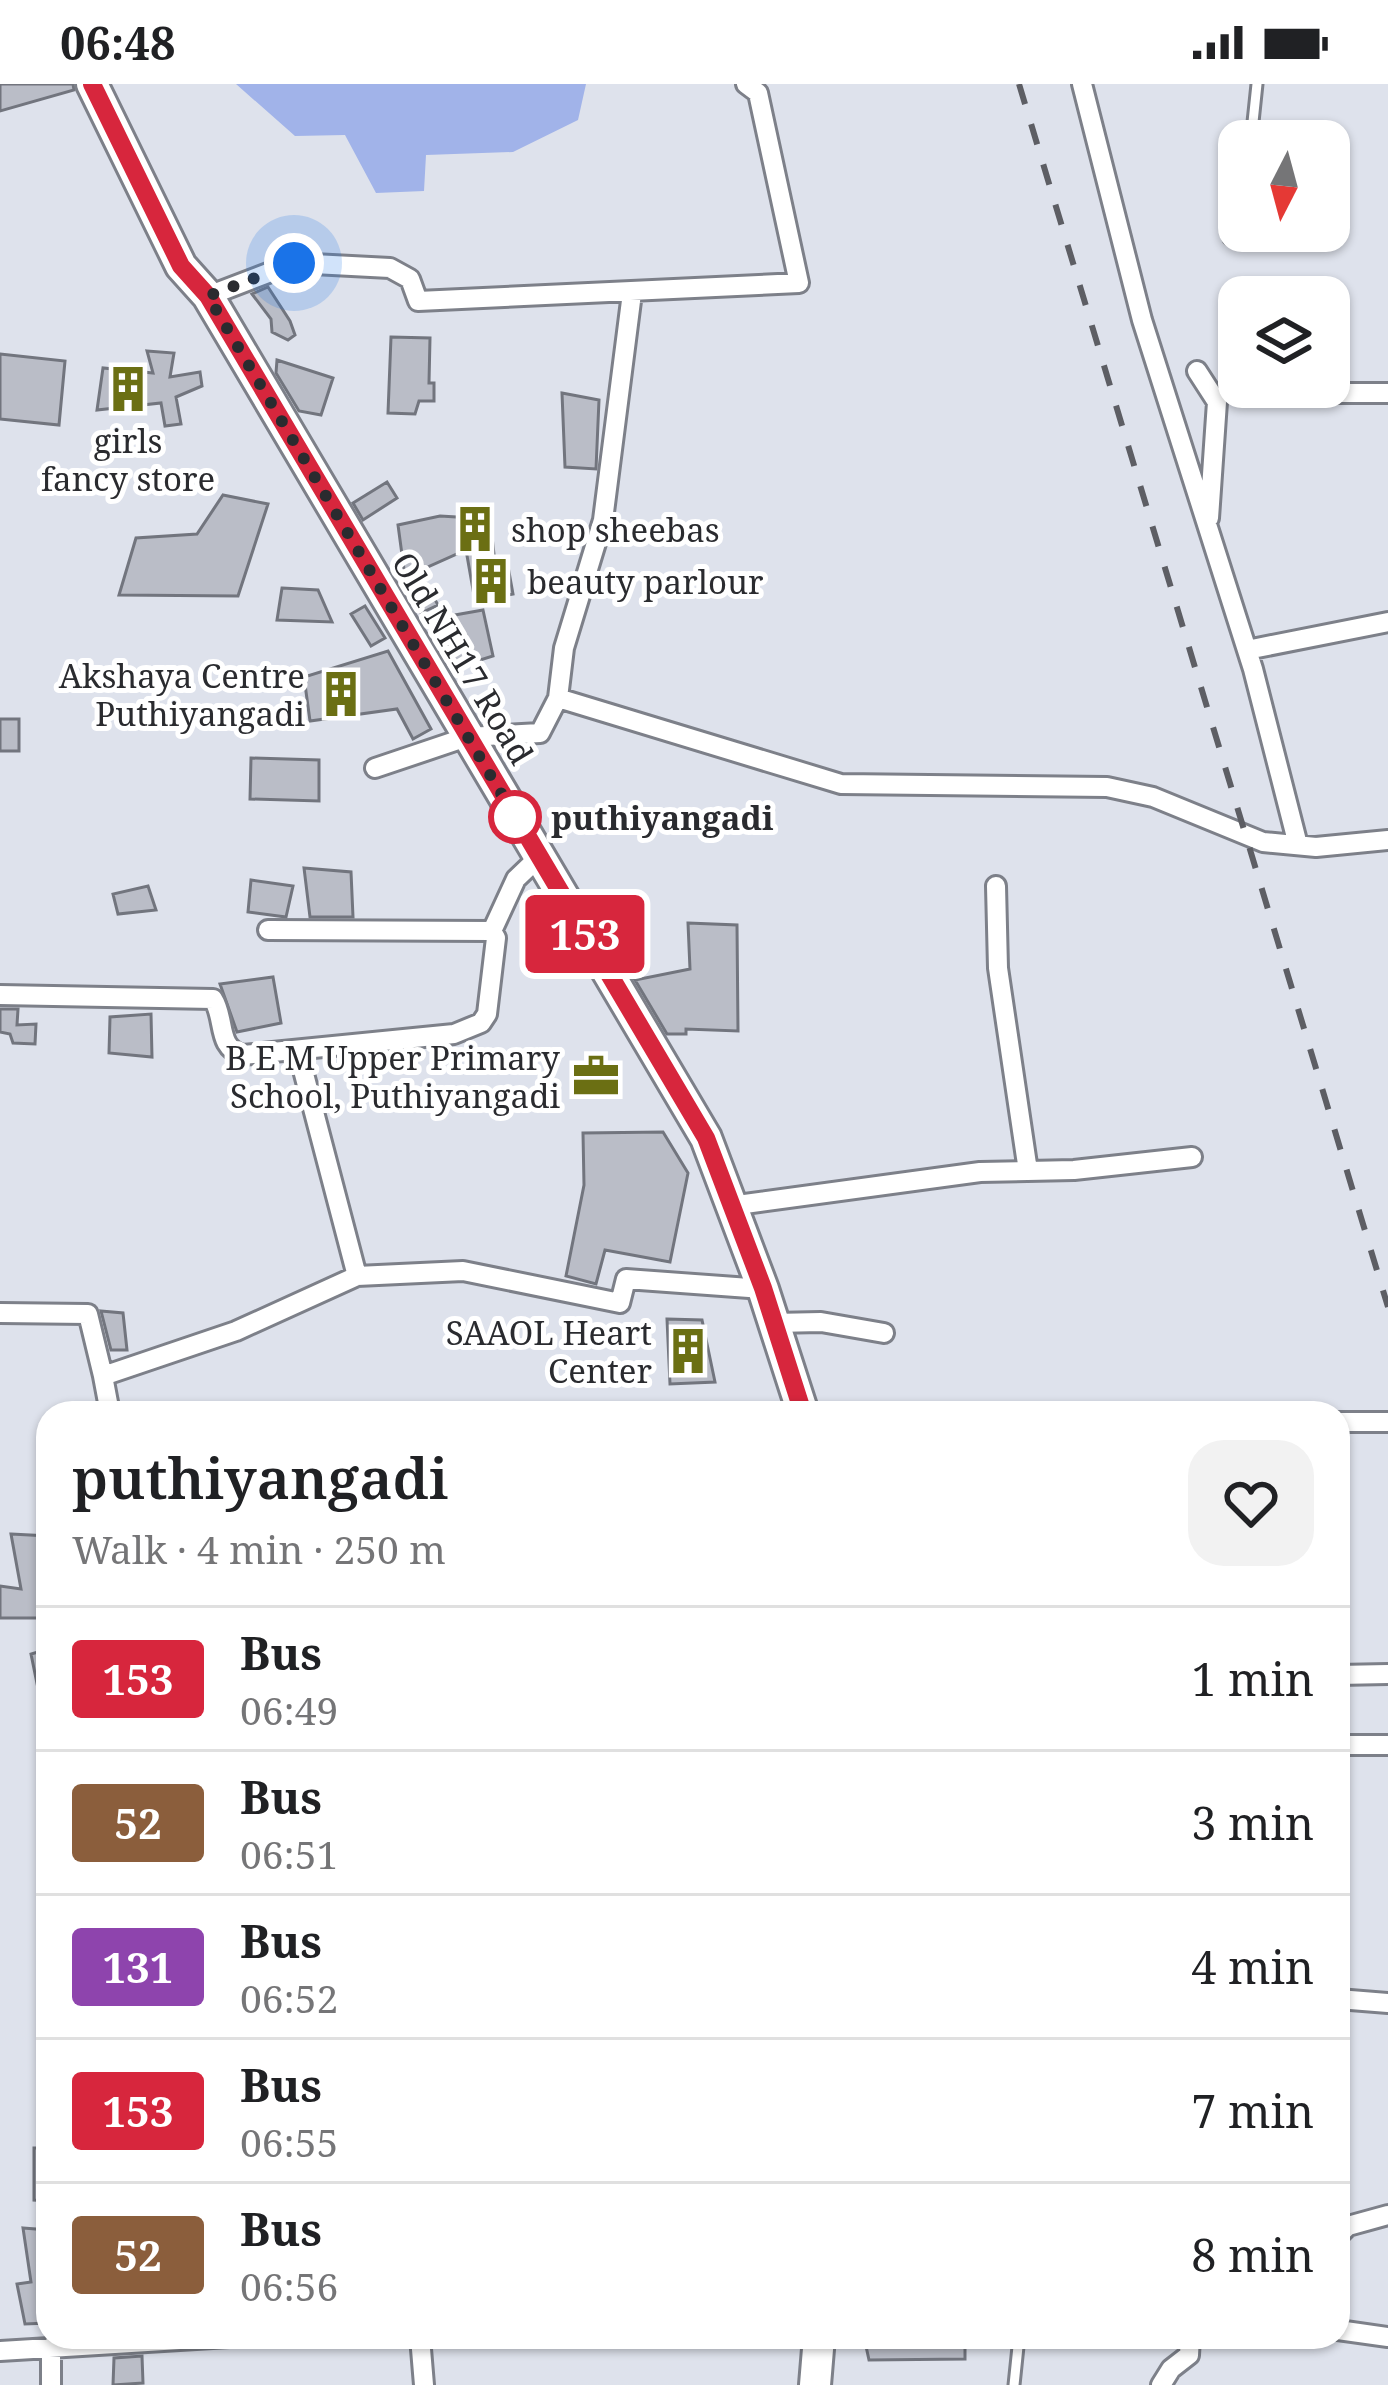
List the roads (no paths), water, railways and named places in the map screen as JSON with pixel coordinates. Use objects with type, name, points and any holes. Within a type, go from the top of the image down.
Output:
[{"type":"main road","name":"Old NH17 Road","points":[[92,84],[181,266],[208,296],[706,1138],[763,1288],[799,1401]]},
{"type":"main road","points":[[815,2385],[818,2349]]},
{"type":"street","points":[[1082,84],[1142,320],[1247,650],[1298,845]]},
{"type":"street","points":[[208,296],[294,263],[390,268],[410,279],[418,302],[799,283],[757,87]]},
{"type":"street","points":[[375,768],[467,737],[540,733],[558,698],[564,648],[603,520],[632,292]]},
{"type":"street","points":[[1197,371],[1217,402],[1209,529]]},
{"type":"street","points":[[1350,393],[1388,393]]},
{"type":"street","points":[[1247,650],[1388,622]]},
{"type":"street","points":[[558,698],[841,784],[1107,787],[1153,797],[1248,838],[1298,845],[1388,840]]},
{"type":"street","points":[[492,931],[516,879],[539,857]]},
{"type":"street","points":[[996,886],[998,968],[1028,1171]]},
{"type":"street","points":[[268,930],[492,931]]},
{"type":"street","points":[[0,995],[214,998],[225,1044],[243,1055],[454,1034],[481,1023],[491,993],[496,938],[492,931]]},
{"type":"street","points":[[298,1051],[356,1276]]},
{"type":"street","points":[[730,1206],[980,1172],[1074,1170],[1192,1157]]},
{"type":"street","points":[[103,1376],[236,1331],[356,1276],[463,1271],[620,1303],[626,1279],[763,1288]]},
{"type":"street","points":[[0,1313],[88,1314],[108,1401]]},
{"type":"street","points":[[774,1323],[821,1322],[884,1333]]},
{"type":"street","points":[[1350,1422],[1388,1422]]},
{"type":"street","points":[[1350,1675],[1388,1673]]},
{"type":"street","points":[[1350,1745],[1388,1745]]},
{"type":"street","points":[[1350,2000],[1388,2003]]},
{"type":"street","points":[[1350,2226],[1388,2216]]},
{"type":"street","points":[[1350,2332],[1388,2337]]},
{"type":"street","points":[[0,2351],[36,2348]]},
{"type":"street","points":[[51,2349],[51,2385]]},
{"type":"street","points":[[421,2349],[424,2385]]},
{"type":"street","points":[[1161,2385],[1189,2349]]},
{"type":"lane","points":[[1253,120],[1256,84]]},
{"type":"lane","points":[[1013,2385],[1017,2349]]},
{"type":"railway","points":[[1019,84],[1388,1307]]},
{"type":"place","name":"girls fancy store","points":[[128,389]]},
{"type":"place","name":"shop sheebas","points":[[475,529]]},
{"type":"place","name":"beauty parlour","points":[[491,581]]},
{"type":"place","name":"Akshaya Centre Puthiyangadi","points":[[341,694]]},
{"type":"place","name":"puthiyangadi","points":[[515,817]]},
{"type":"place","name":"B E M Upper Primary School, Puthiyangadi","points":[[596,1076]]},
{"type":"place","name":"SAAOL Heart Center","points":[[688,1351]]}]
